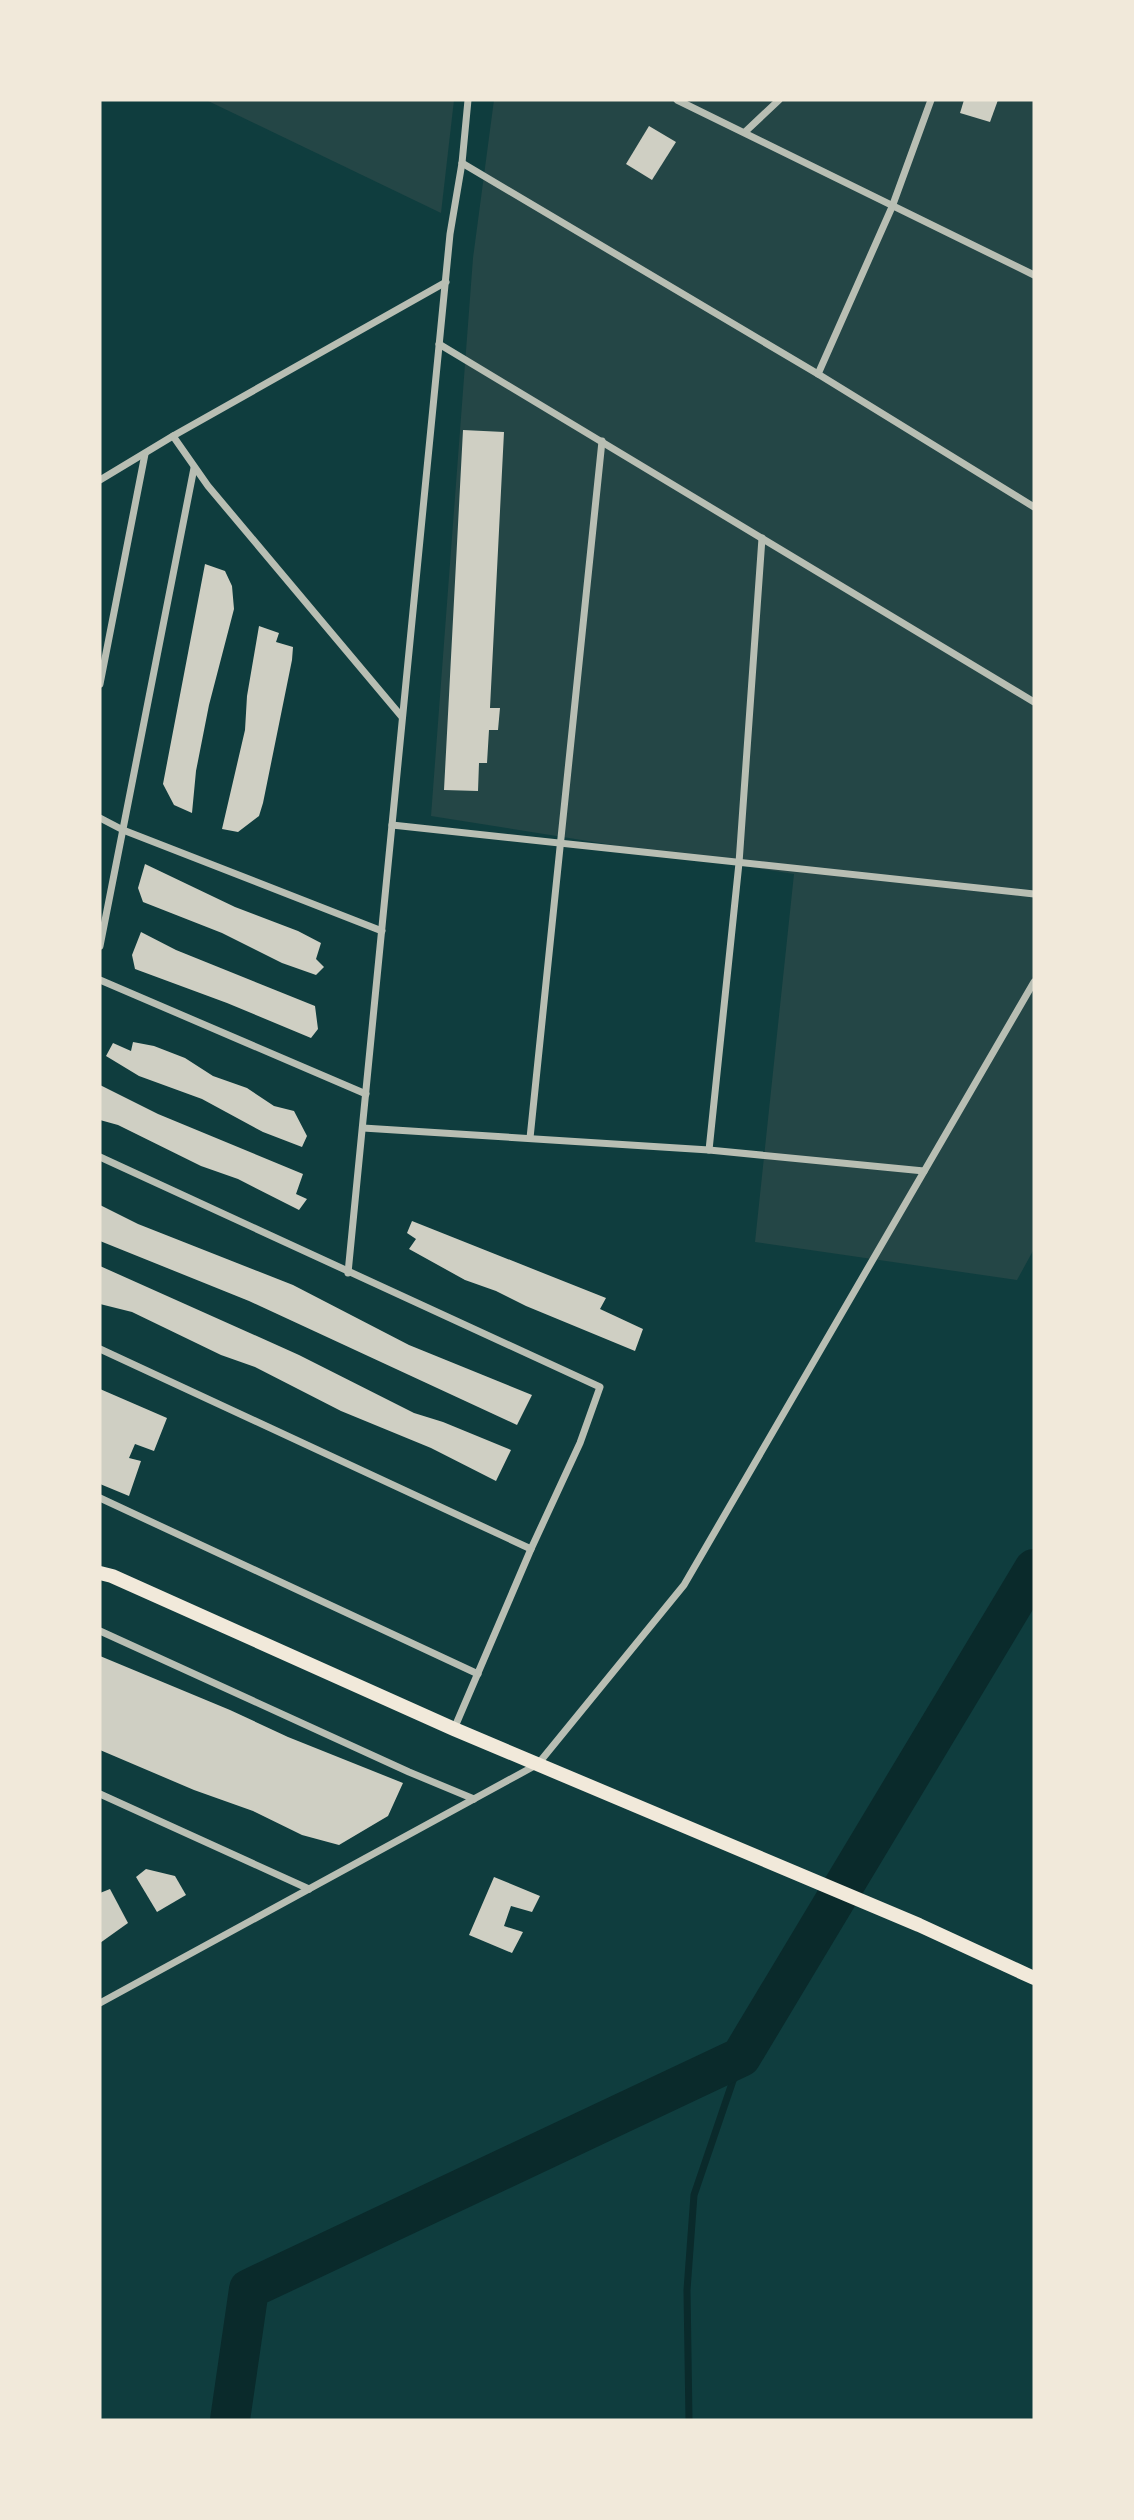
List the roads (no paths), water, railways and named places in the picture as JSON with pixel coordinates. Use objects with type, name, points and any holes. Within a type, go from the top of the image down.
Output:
[{"type":"main road","points":[[100,1566],[106,1574],[454,1729],[919,1925],[1034,1978]]},
{"type":"street","points":[[348,1273],[450,234],[462,163],[468,100]]},
{"type":"street","points":[[677,100],[1034,275]]},
{"type":"street","points":[[745,132],[779,100]]},
{"type":"street","points":[[818,374],[892,207],[931,100]]},
{"type":"street","points":[[462,163],[818,374],[1034,507]]},
{"type":"street","points":[[100,480],[446,282]]},
{"type":"street","points":[[439,344],[1034,702]]},
{"type":"street","points":[[173,436],[194,468],[402,717]]},
{"type":"street","points":[[530,1138],[602,442]]},
{"type":"street","points":[[100,684],[145,454]]},
{"type":"street","points":[[100,946],[194,468]]},
{"type":"street","points":[[709,1150],[739,863],[762,538]]},
{"type":"street","points":[[100,818],[123,830],[382,931]]},
{"type":"street","points":[[392,825],[1034,894]]},
{"type":"street","points":[[100,980],[366,1094]]},
{"type":"street","points":[[100,2003],[538,1764],[684,1584],[1034,982]]},
{"type":"street","points":[[362,1128],[709,1150],[924,1171]]},
{"type":"street","points":[[100,1157],[600,1387],[580,1443],[531,1549],[454,1729]]},
{"type":"street","points":[[100,1349],[531,1549]]},
{"type":"street","points":[[100,1499],[478,1674]]},
{"type":"street","points":[[100,1631],[474,1799]]},
{"type":"street","points":[[100,1794],[309,1889]]},
{"type":"waterway","points":[[230,2420],[249,2289],[741,2057],[1034,1569]]},
{"type":"waterway","points":[[689,2420],[687,2290],[694,2195],[741,2057]]}]
